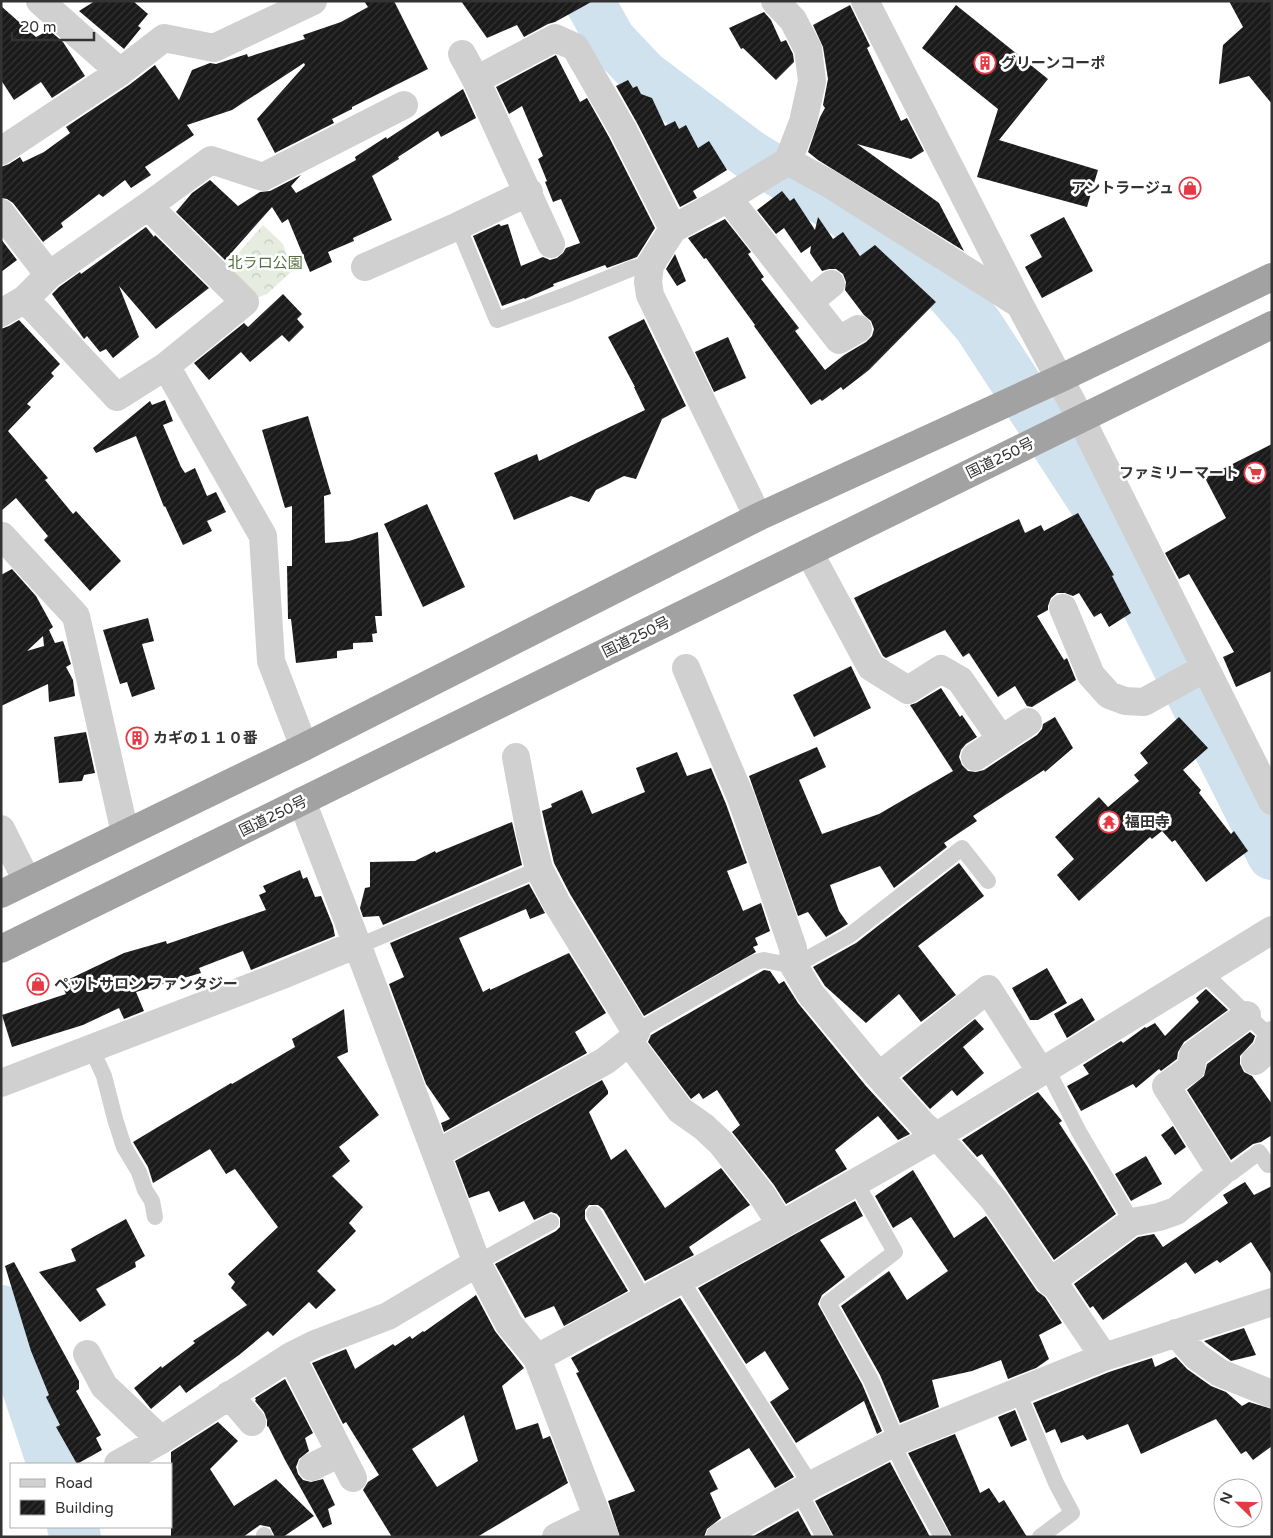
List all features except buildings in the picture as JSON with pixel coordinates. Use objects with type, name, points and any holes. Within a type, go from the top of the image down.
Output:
[{"type":"highway","points":[[1,894],[304,747],[758,517],[1058,378],[1272,276]]},
{"type":"highway","name":"国道250号","points":[[1,949],[1272,325]]},
{"type":"street","points":[[40,1],[120,72]]},
{"type":"street","points":[[1,151],[120,72],[164,38],[214,48],[277,9],[313,1]]},
{"type":"street","points":[[758,517],[650,295],[648,282],[650,265],[673,229],[779,166],[803,122],[812,81],[808,49],[793,20],[775,1]]},
{"type":"street","points":[[865,1],[1020,305],[1081,418],[1191,677],[1272,801]]},
{"type":"street","points":[[476,80],[555,38],[575,47],[623,130],[673,229]]},
{"type":"street","points":[[462,54],[476,80],[552,244]]},
{"type":"street","points":[[1,313],[25,299],[48,275],[211,160],[263,178],[404,105]]},
{"type":"street","points":[[779,166],[831,185],[1020,305]]},
{"type":"street","points":[[364,267],[458,226],[529,192]]},
{"type":"street","points":[[728,198],[840,340],[858,329]]},
{"type":"street","points":[[25,299],[117,398],[166,366],[245,302],[148,206]]},
{"type":"street","points":[[1,213],[48,275]]},
{"type":"street","points":[[809,302],[831,284]]},
{"type":"street","points":[[166,366],[263,536],[271,661],[304,747]]},
{"type":"street","points":[[2,535],[76,616],[125,833]]},
{"type":"street","points":[[809,552],[871,668],[908,690],[941,669],[960,680],[1001,739]]},
{"type":"street","points":[[1063,608],[1091,675],[1109,695],[1125,700],[1144,702],[1191,677]]},
{"type":"street","points":[[686,668],[741,798],[793,948],[794,966],[810,993],[879,1076],[924,1126],[937,1136],[994,1200],[1104,1357]]},
{"type":"street","points":[[975,757],[1028,722]]},
{"type":"street","points":[[516,757],[539,869],[632,1037],[680,1110],[704,1127],[721,1143],[762,1195],[782,1225]]},
{"type":"street","points":[[302,802],[477,1263],[509,1324],[537,1358],[601,1527],[556,1537]]},
{"type":"street","points":[[1,829],[27,882]]},
{"type":"street","points":[[537,1358],[782,1225],[937,1136],[1272,930]]},
{"type":"street","points":[[1,1083],[92,1050],[357,944]]},
{"type":"street","points":[[879,1076],[988,988],[1044,1070]]},
{"type":"street","points":[[1050,1282],[1132,1222],[1159,1217],[1176,1211],[1220,1173],[1166,1086],[1191,1068],[1193,1055],[1247,1015]]},
{"type":"street","points":[[1255,1061],[1266,1051],[1271,1036]]},
{"type":"street","points":[[436,1154],[598,1066],[632,1037]]},
{"type":"street","points":[[125,1462],[291,1356],[315,1344],[388,1316],[477,1263]]},
{"type":"street","points":[[720,1537],[805,1488],[895,1442],[1104,1357],[1272,1302]]},
{"type":"street","points":[[1176,1333],[1196,1356],[1220,1373],[1272,1394]]},
{"type":"street","points":[[87,1354],[104,1386],[161,1440]]},
{"type":"street","points":[[291,1356],[353,1478]]},
{"type":"street","points":[[229,1395],[252,1422]]},
{"type":"street","points":[[312,1467],[340,1453]]},
{"type":"lane","points":[[458,226],[497,320],[633,268],[650,265]]},
{"type":"lane","points":[[632,1037],[756,962],[764,960],[794,966],[850,935],[962,848],[988,881]]},
{"type":"lane","points":[[357,944],[368,942],[539,869]]},
{"type":"lane","points":[[1203,972],[1271,1036]]},
{"type":"lane","points":[[92,1050],[104,1076],[124,1147],[139,1172],[145,1190],[152,1200],[155,1218]]},
{"type":"lane","points":[[1044,1070],[1132,1222]]},
{"type":"lane","points":[[1220,1173],[1231,1173],[1259,1152],[1268,1165]]},
{"type":"lane","points":[[856,1183],[895,1252],[828,1303],[871,1380],[909,1478],[942,1537]]},
{"type":"lane","points":[[594,1214],[644,1299]]},
{"type":"lane","points":[[477,1263],[552,1222]]},
{"type":"lane","points":[[681,1280],[805,1488],[824,1537]]},
{"type":"lane","points":[[1018,1392],[1056,1483],[1072,1513],[1040,1537]]},
{"type":"green space","name":"北ラロ公園","points":[[263,225],[283,244],[292,271],[267,294],[259,297],[235,273],[242,266],[234,258]]},
{"type":"waterway","points":[[589,1],[611,40],[644,75],[749,154],[848,215],[938,279],[978,325],[1098,509],[1272,855]]},
{"type":"waterway","points":[[1,1310],[52,1463]]},
{"type":"waterway","points":[[72,1528],[76,1537]]},
{"type":"place","name":"グリーンコーポ","points":[[985,63]]},
{"type":"place","name":"アントラージュ","points":[[1190,188]]},
{"type":"place","name":"ファミリーマート","points":[[1255,473]]},
{"type":"place","name":"カギの１１０番","points":[[137,738]]},
{"type":"place","name":"福田寺","points":[[1109,822]]},
{"type":"place","name":"ペットサロン ファンタジー","points":[[38,984]]}]
